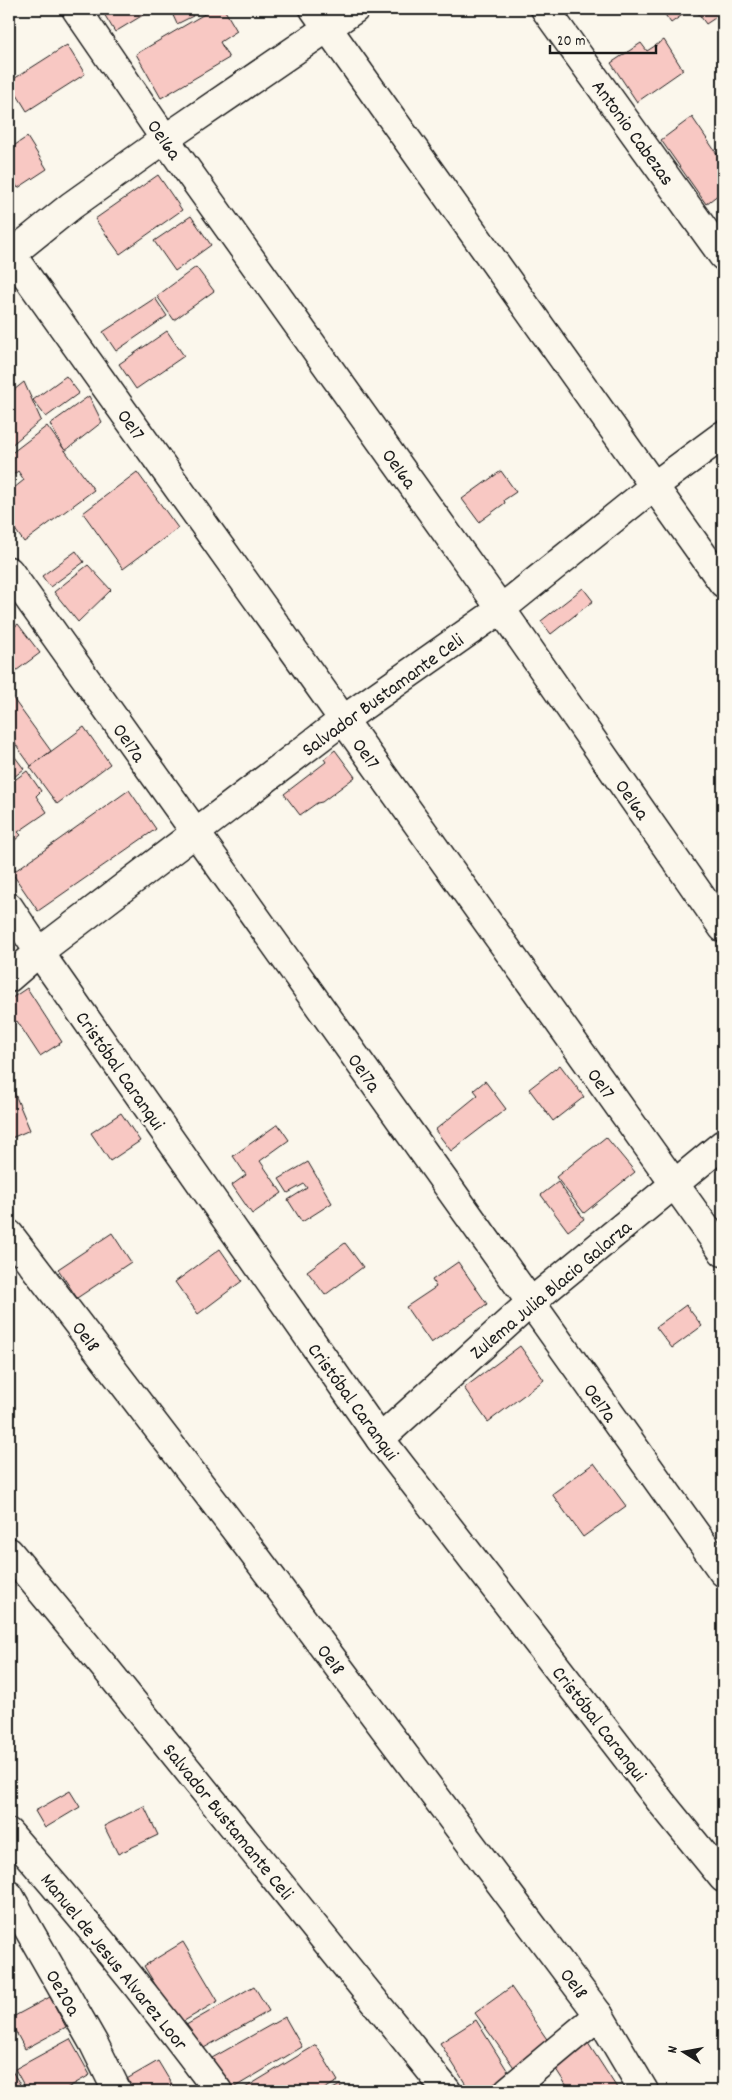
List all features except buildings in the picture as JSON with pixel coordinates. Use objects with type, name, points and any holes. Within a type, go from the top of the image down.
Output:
[{"type":"street","name":"Oe16a","points":[[76,9],[165,139],[501,609],[723,928]]},
{"type":"street","points":[[10,255],[71,206],[165,139],[321,18],[355,9]]},
{"type":"street","name":"Antonio Cabezas","points":[[545,9],[723,256]]},
{"type":"street","points":[[321,18],[723,583]]},
{"type":"street","name":"Oe17","points":[[10,255],[723,1252]]},
{"type":"street","name":"Salvador Bustamante Celi","points":[[9,978],[39,952],[344,720],[501,609],[654,486],[723,435]]},
{"type":"street","name":"Oe17a","points":[[9,571],[194,833],[723,1572]]},
{"type":"street","name":"Cristóbal Caranqui","points":[[9,907],[380,1438],[661,1802],[723,1878]]},
{"type":"street","name":"Zulema Julia Blacio Galarza","points":[[380,1438],[530,1303],[723,1144]]},
{"type":"street","name":"Oe18","points":[[9,1234],[256,1557],[598,2014],[644,2091]]},
{"type":"street","name":"Salvador Bustamante Celi","points":[[9,1552],[107,1670],[447,2091]]},
{"type":"street","name":"Manuel de Jesus Alvarez Loor","points":[[9,1833],[56,1886],[180,2040],[218,2091]]},
{"type":"street","name":"Oe20a","points":[[9,1895],[94,2044],[117,2091]]},
{"type":"street","points":[[508,2091],[598,2014]]}]
